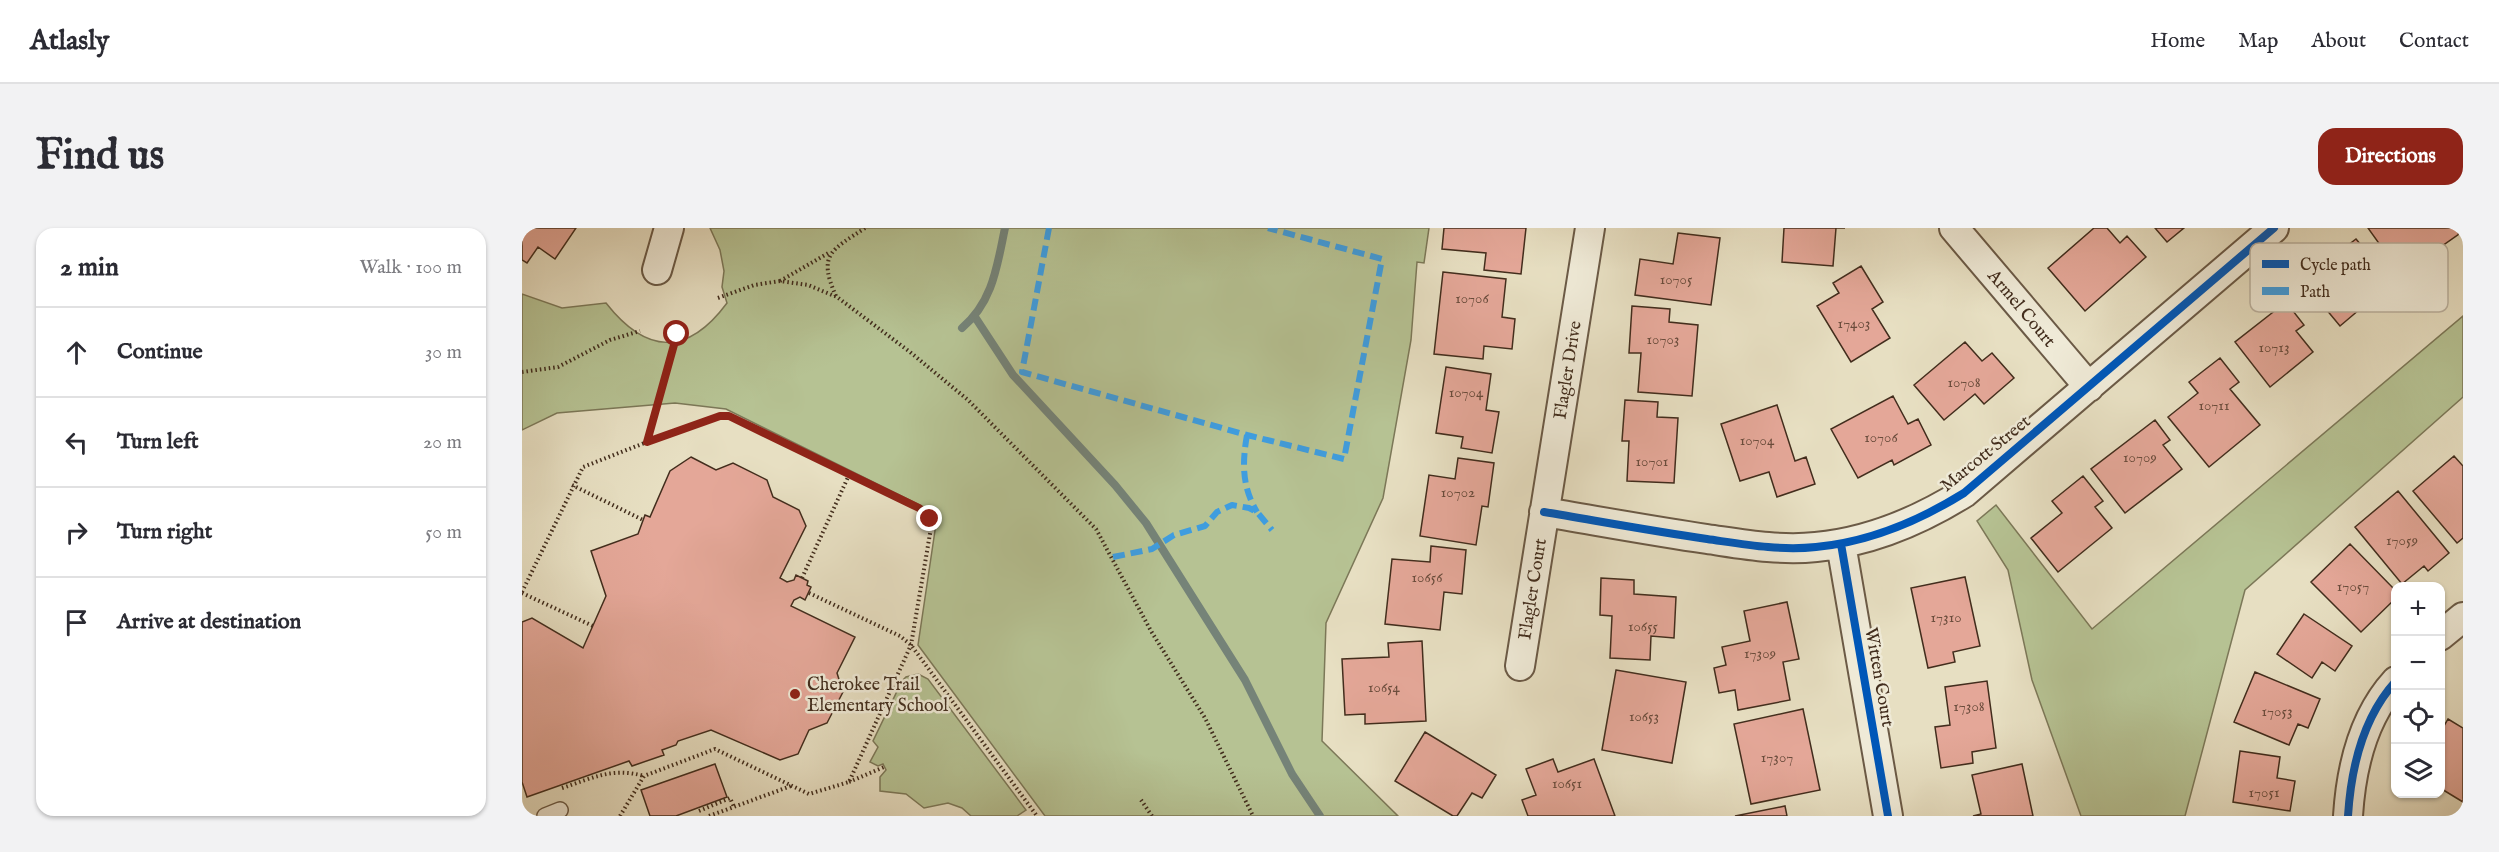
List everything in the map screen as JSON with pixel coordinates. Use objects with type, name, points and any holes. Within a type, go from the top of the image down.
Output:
[{"type":"street","points":[[657,270],[669,228]]},
{"type":"street","name":"Flagler Drive","points":[[1544,512],[1590,228]]},
{"type":"street","name":"Armel Court","points":[[1954,228],[2089,387]]},
{"type":"street","name":"Marcott Street","points":[[2257,243],[2274,228]]},
{"type":"street","name":"Marcott Street","points":[[1544,512],[1752,546],[1814,548],[1841,544],[1920,519],[1956,497],[2089,387],[2250,249]]},
{"type":"street","name":"Flagler Court","points":[[1520,666],[1544,512]]},
{"type":"street","name":"Witten Court","points":[[1841,544],[1888,816]]},
{"type":"street","points":[[2445,632],[2463,617]]},
{"type":"street","points":[[2348,816],[2358,752],[2376,710],[2391,688]]},
{"type":"lane","points":[[545,816],[560,810]]},
{"type":"path","points":[[780,281],[865,228]]},
{"type":"path","points":[[831,251],[827,264],[830,282],[837,297]]},
{"type":"path","points":[[718,298],[754,285],[780,281],[808,285],[837,297],[910,352],[968,400],[1096,529],[1151,631],[1205,718],[1253,816]]},
{"type":"path","points":[[522,372],[558,367],[610,340],[640,331]]},
{"type":"path","points":[[647,442],[677,334]]},
{"type":"path","points":[[593,626],[522,592],[578,473],[588,464],[647,442],[720,416],[729,416],[919,508],[930,519],[931,528],[911,645],[849,782]]},
{"type":"path","points":[[802,578],[849,475]]},
{"type":"path","points":[[572,485],[643,520]]},
{"type":"path","points":[[809,593],[900,636],[911,645],[1037,816]]},
{"type":"path","points":[[555,791],[609,772],[628,772],[645,776],[715,749],[809,794],[849,782],[884,767]]},
{"type":"path","points":[[620,816],[645,776]]},
{"type":"path","points":[[709,816],[791,785]]},
{"type":"path","points":[[699,811],[730,798],[734,807]]},
{"type":"path","points":[[1141,800],[1152,816]]},
{"type":"green space","points":[[710,228],[1429,228],[1424,263],[1417,262],[1411,340],[1383,498],[1326,623],[1322,741],[1398,816],[1045,816],[918,645],[937,517],[930,510],[726,409],[675,403],[557,413],[522,430],[522,294],[562,308],[606,303],[621,320],[651,340],[666,342],[682,340],[697,333],[712,321],[727,303],[722,287],[724,271],[720,250]]},
{"type":"green space","points":[[2463,316],[2463,397],[2245,590],[2185,816],[2081,816],[2032,680],[2008,570],[1977,521],[1996,505],[2092,629]]},
{"type":"green space","points":[[918,674],[928,679],[1026,810],[1017,816],[971,816],[962,808],[948,803],[924,808],[906,794],[880,791],[880,777],[886,770],[883,764],[878,766],[870,762],[878,747],[873,741],[902,681],[906,677]]},
{"type":"building","points":[[522,228],[576,228],[555,259],[538,247],[527,263],[522,260]]},
{"type":"building","points":[[1444,228],[1526,228],[1521,274],[1484,270],[1486,253],[1442,249]]},
{"type":"building","points":[[1784,228],[1836,228],[1833,266],[1782,262]]},
{"type":"building","points":[[2094,228],[2107,228],[2120,243],[2127,236],[2146,257],[2085,311],[2048,268]]},
{"type":"building","points":[[2155,228],[2184,228],[2167,242]]},
{"type":"building","points":[[2368,228],[2455,228],[2459,234],[2446,243],[2379,243]]},
{"type":"building","points":[[1678,233],[1720,238],[1711,305],[1635,295],[1640,259],[1673,264]]},
{"type":"building","points":[[1861,266],[1883,302],[1872,309],[1890,338],[1851,362],[1817,306],[1839,293],[1833,283]]},
{"type":"building","points":[[1443,272],[1506,279],[1502,317],[1515,319],[1512,349],[1484,346],[1483,359],[1434,354]]},
{"type":"building","points":[[1632,306],[1670,309],[1669,322],[1698,325],[1692,396],[1638,392],[1641,353],[1629,353]]},
{"type":"building","points":[[2273,312],[2294,312],[2304,325],[2296,331],[2313,352],[2270,387],[2235,342]]},
{"type":"building","points":[[2328,312],[2357,312],[2340,326]]},
{"type":"building","points":[[1965,342],[1982,361],[1992,353],[2014,378],[1984,404],[1975,394],[1944,420],[1914,385]]},
{"type":"building","points":[[2220,358],[2239,382],[2230,389],[2260,425],[2209,467],[2168,417],[2198,393],[2189,382]]},
{"type":"building","points":[[1446,367],[1491,374],[1486,410],[1499,412],[1492,453],[1461,448],[1463,437],[1436,433]]},
{"type":"building","points":[[1893,396],[1908,424],[1918,419],[1931,445],[1894,465],[1892,460],[1858,478],[1831,429]]},
{"type":"building","points":[[1625,400],[1658,402],[1657,417],[1678,418],[1674,483],[1627,481],[1629,441],[1622,441]]},
{"type":"building","points":[[1777,405],[1795,461],[1806,457],[1815,484],[1777,497],[1769,472],[1740,481],[1721,424]]},
{"type":"building","points":[[2155,420],[2170,440],[2163,445],[2182,469],[2125,513],[2091,469]]},
{"type":"building","points":[[2454,456],[2463,466],[2463,538],[2457,543],[2413,491]]},
{"type":"building","points":[[691,457],[716,470],[733,463],[767,480],[773,497],[799,510],[806,526],[780,578],[787,582],[794,580],[796,575],[808,581],[807,585],[811,587],[805,600],[800,597],[794,600],[791,606],[855,637],[837,673],[843,692],[827,723],[809,730],[798,754],[780,760],[711,730],[678,741],[676,745],[662,750],[664,755],[632,766],[629,761],[527,797],[522,782],[522,622],[532,618],[583,648],[606,596],[591,551],[638,534],[645,515],[650,517],[670,471]]},
{"type":"building","points":[[1458,458],[1494,463],[1488,507],[1482,506],[1476,545],[1420,536],[1429,475],[1455,479]]},
{"type":"building","points":[[2083,476],[2103,501],[2095,507],[2112,528],[2058,572],[2031,538],[2062,513],[2052,501]]},
{"type":"building","points":[[2398,491],[2449,553],[2428,571],[2424,566],[2404,582],[2400,582],[2355,527]]},
{"type":"building","points":[[2350,544],[2391,586],[2391,603],[2361,632],[2311,582]]},
{"type":"building","points":[[1431,546],[1466,550],[1462,594],[1444,592],[1440,630],[1385,624],[1392,559],[1430,562]]},
{"type":"building","points":[[1965,577],[1980,646],[1953,652],[1955,662],[1928,668],[1911,588]]},
{"type":"building","points":[[1601,578],[1634,580],[1634,594],[1676,597],[1674,638],[1651,636],[1650,660],[1610,658],[1612,616],[1600,615]]},
{"type":"building","points":[[1787,602],[1799,659],[1783,662],[1790,700],[1738,710],[1735,690],[1719,693],[1714,668],[1726,665],[1722,647],[1750,641],[1744,611]]},
{"type":"building","points":[[2304,614],[2352,646],[2335,671],[2322,662],[2312,678],[2277,654]]},
{"type":"building","points":[[1422,641],[1426,721],[1365,724],[1365,714],[1345,715],[1342,659],[1389,657],[1388,643]]},
{"type":"building","points":[[1616,670],[1686,682],[1672,763],[1602,750]]},
{"type":"building","points":[[2255,672],[2320,699],[2308,728],[2298,724],[2289,745],[2234,722]]},
{"type":"building","points":[[1987,681],[1996,748],[1972,752],[1973,763],[1941,768],[1935,727],[1950,725],[1945,687]]},
{"type":"building","points":[[1803,709],[1820,790],[1751,804],[1734,724]]},
{"type":"building","points":[[2448,719],[2463,728],[2463,802],[2445,791],[2445,724]]},
{"type":"building","points":[[1425,732],[1496,775],[1482,798],[1472,793],[1457,816],[1453,816],[1395,781]]},
{"type":"building","points":[[2240,751],[2280,757],[2277,778],[2295,781],[2290,811],[2233,802]]},
{"type":"building","points":[[1553,759],[1558,772],[1594,759],[1615,816],[1528,816],[1522,800],[1536,795],[1526,769]]},
{"type":"building","points":[[715,764],[727,797],[676,816],[650,816],[641,790]]},
{"type":"building","points":[[2022,764],[2033,816],[1973,816],[1981,814],[1972,775]]},
{"type":"building","points":[[1785,806],[1787,816],[1735,816]]},
{"type":"waterway","points":[[962,328],[981,307],[987,295],[996,269],[1005,228]]},
{"type":"waterway","points":[[975,317],[1013,375],[1115,485],[1146,523],[1245,680],[1292,774],[1320,816]]},
{"type":"marked path","points":[[1049,228],[1022,372],[1247,435],[1344,459],[1382,259],[1268,228]]},
{"type":"marked path","points":[[1247,435],[1244,475],[1248,493],[1257,512]]},
{"type":"marked path","points":[[1113,557],[1152,549],[1174,535],[1205,526],[1217,512],[1232,505],[1257,512],[1272,530]]},
{"type":"cycle path","points":[[2256,243],[2274,228]]},
{"type":"cycle path","points":[[1544,512],[1774,548],[1802,548],[1836,544],[1893,529],[1929,513],[1964,493],[2250,249]]},
{"type":"cycle path","points":[[1841,544],[1888,816]]},
{"type":"cycle path","points":[[2348,816],[2352,780],[2361,744],[2375,711],[2391,687]]},
{"type":"place","name":"Cherokee Trail Elementary School","points":[[795,694]]},
{"type":"route","points":[[677,334],[647,442],[720,416],[737,418],[919,508],[930,519]]}]
